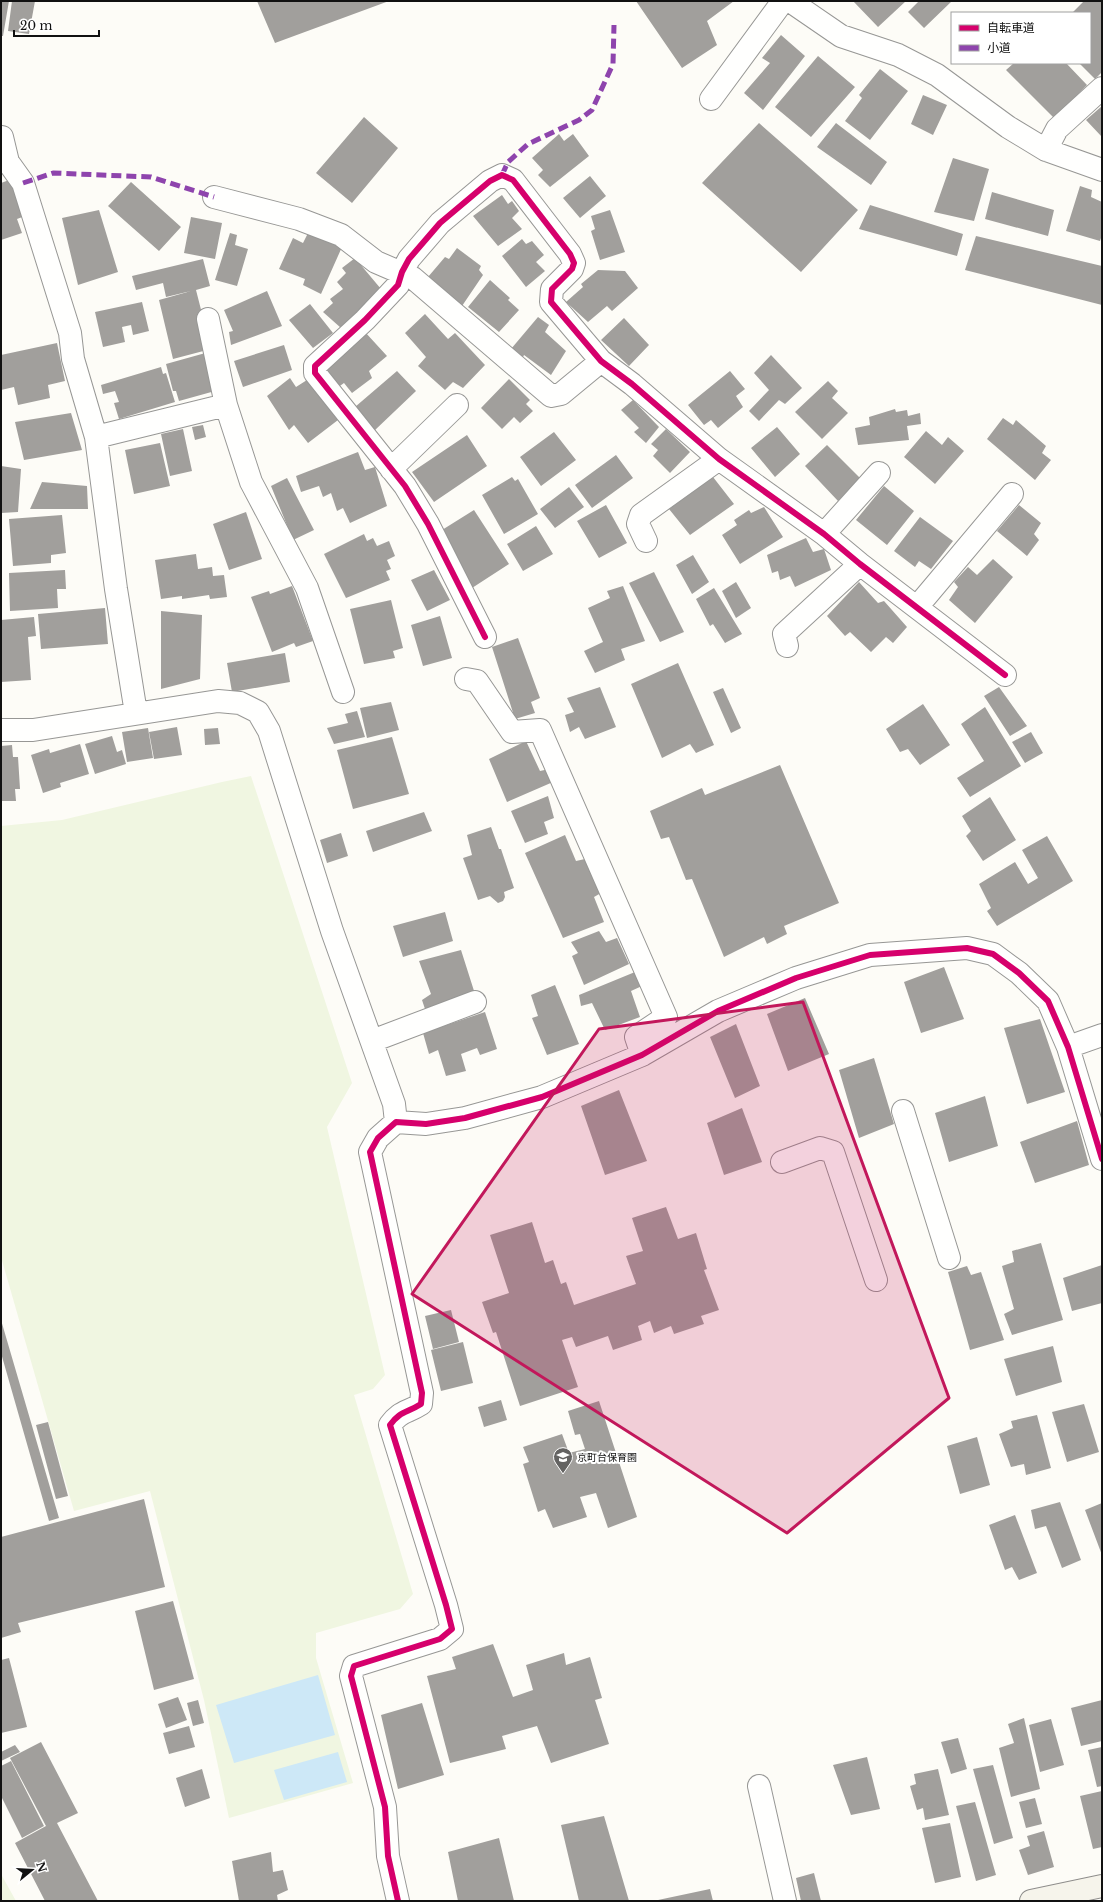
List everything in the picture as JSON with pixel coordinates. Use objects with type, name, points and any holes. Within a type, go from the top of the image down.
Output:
[{"type":"main road","points":[[1031,1901],[1102,1886]]},
{"type":"street","points":[[711,99],[783,1]]},
{"type":"street","points":[[790,1],[841,36],[898,55],[937,75],[1008,127],[1046,150],[1102,170]]},
{"type":"street","points":[[1046,150],[1058,129],[1102,88]]},
{"type":"street","points":[[2,137],[8,162],[22,183],[63,310],[70,333],[73,359],[96,437],[116,589],[136,713]]},
{"type":"street","points":[[485,637],[428,524],[405,486],[314,373],[315,366],[365,320],[398,285],[402,272],[409,259],[440,223],[490,181],[502,175],[513,180],[570,254],[574,263],[572,269],[552,289],[551,302],[601,361],[632,384],[718,459],[824,534],[860,564],[917,606],[1005,675]]},
{"type":"street","points":[[214,197],[299,219],[341,235],[376,262],[413,278],[551,396],[562,394],[601,361]]},
{"type":"street","points":[[208,319],[226,405],[254,490],[307,588],[343,692]]},
{"type":"street","points":[[96,437],[226,405]]},
{"type":"street","points":[[391,469],[457,405]]},
{"type":"street","points":[[646,541],[638,524],[641,515],[718,459]]},
{"type":"street","points":[[824,534],[879,474]]},
{"type":"street","points":[[917,606],[1012,494]]},
{"type":"street","points":[[787,646],[784,634],[860,564]]},
{"type":"street","points":[[466,679],[477,681],[512,732],[540,730],[666,1017],[636,1037],[642,1055]]},
{"type":"street","points":[[1,730],[33,730],[218,701],[240,703],[258,712],[269,732],[332,931],[394,1104],[396,1122]]},
{"type":"street","points":[[398,1901],[388,1856],[385,1807],[351,1676],[354,1666],[440,1639],[452,1630],[446,1605],[390,1425],[398,1415],[421,1404],[422,1393],[370,1152],[378,1138],[396,1122],[426,1124],[465,1118],[542,1097],[642,1055],[718,1011],[796,978],[870,955],[967,948],[992,954],[1019,974],[1048,1001],[1068,1047],[1102,1159]]},
{"type":"street","points":[[372,1041],[475,1002]]},
{"type":"street","points":[[1068,1047],[1102,1035]]},
{"type":"street","points":[[904,1111],[949,1258]]},
{"type":"street","points":[[782,1162],[820,1148],[833,1152],[876,1280]]},
{"type":"street","points":[[759,1786],[785,1901]]},
{"type":"highlighted area","points":[[803,1002],[949,1398],[787,1533],[412,1294],[599,1029]]},
{"type":"green space","points":[[251,776],[352,1083],[327,1127],[385,1375],[373,1389],[354,1395],[413,1594],[400,1609],[316,1633],[316,1658],[353,1783],[229,1818],[204,1700],[150,1491],[74,1511],[1,1257],[1,826],[62,820]]},
{"type":"green space","points":[[1,1874],[16,1901],[1,1901]]},
{"type":"water","points":[[318,1675],[335,1735],[234,1763],[216,1705]]},
{"type":"water","points":[[338,1752],[347,1782],[284,1800],[274,1770]]},
{"type":"building","points":[[1,1],[9,1],[3,36],[1,36]]},
{"type":"building","points":[[12,1],[35,1],[29,34],[8,31]]},
{"type":"building","points":[[257,1],[389,1],[275,43]]},
{"type":"building","points":[[636,1],[734,1],[707,21],[717,45],[682,68]]},
{"type":"building","points":[[853,1],[906,1],[878,27]]},
{"type":"building","points":[[919,1],[952,1],[924,28],[908,12]]},
{"type":"building","points":[[1084,1],[1102,1],[1102,72],[1095,79],[1080,64],[1091,64],[1091,12],[1073,12]]},
{"type":"building","points":[[781,35],[805,56],[763,110],[744,93],[770,63],[762,58]]},
{"type":"building","points":[[818,56],[855,87],[811,137],[775,107]]},
{"type":"building","points":[[1013,64],[1067,64],[1087,85],[1055,119],[1006,70]]},
{"type":"building","points":[[880,69],[908,91],[870,140],[845,121],[862,98],[859,95]]},
{"type":"building","points":[[923,95],[947,105],[933,135],[911,124]]},
{"type":"building","points":[[1102,106],[1102,137],[1086,120]]},
{"type":"building","points":[[364,117],[398,148],[352,203],[316,173]]},
{"type":"building","points":[[759,123],[858,210],[801,272],[702,183]]},
{"type":"building","points":[[836,123],[887,162],[871,185],[817,147]]},
{"type":"building","points":[[559,134],[564,141],[573,134],[589,156],[550,187],[538,175],[543,170],[532,158]]},
{"type":"building","points":[[953,158],[989,169],[974,221],[934,212]]},
{"type":"building","points":[[590,176],[606,196],[580,218],[563,198]]},
{"type":"building","points":[[12,179],[25,216],[17,219],[22,233],[1,240],[1,183]]},
{"type":"building","points":[[131,182],[181,227],[159,251],[108,206]]},
{"type":"building","points":[[1080,186],[1092,190],[1091,197],[1102,202],[1102,235],[1100,241],[1066,231]]},
{"type":"building","points":[[992,192],[1054,210],[1048,236],[985,219]]},
{"type":"building","points":[[502,195],[508,204],[512,201],[519,211],[512,218],[522,229],[498,246],[473,216]]},
{"type":"building","points":[[870,205],[963,234],[957,256],[859,229]]},
{"type":"building","points":[[99,210],[118,272],[78,285],[62,218]]},
{"type":"building","points":[[610,210],[625,252],[600,260],[591,231],[595,229],[591,216]]},
{"type":"building","points":[[191,217],[222,223],[215,259],[184,253]]},
{"type":"building","points":[[230,233],[237,235],[235,245],[248,249],[237,286],[215,280]]},
{"type":"building","points":[[308,233],[342,247],[321,294],[303,285],[305,279],[279,269],[293,238],[303,243]]},
{"type":"building","points":[[976,236],[1102,266],[1102,305],[965,270]]},
{"type":"building","points":[[522,239],[526,244],[532,241],[544,255],[536,262],[545,271],[526,287],[502,256]]},
{"type":"building","points":[[457,248],[481,266],[479,270],[483,275],[462,306],[428,277],[445,257],[449,259]]},
{"type":"building","points":[[355,258],[381,289],[341,328],[323,312],[333,303],[330,299],[343,289],[337,282],[346,273],[342,268]]},
{"type":"building","points":[[203,259],[210,286],[196,290],[211,349],[173,359],[159,300],[191,291],[166,297],[163,283],[136,290],[132,276]]},
{"type":"building","points":[[598,270],[625,271],[638,288],[612,311],[607,306],[588,322],[566,302],[583,287],[581,284]]},
{"type":"building","points":[[490,280],[510,298],[508,300],[519,310],[499,332],[468,307]]},
{"type":"building","points":[[267,291],[282,326],[231,345],[229,332],[233,331],[224,310]]},
{"type":"building","points":[[142,302],[149,331],[133,335],[131,325],[122,327],[125,342],[103,347],[95,312]]},
{"type":"building","points":[[310,304],[333,333],[313,348],[289,320]]},
{"type":"building","points":[[425,314],[448,339],[455,333],[485,365],[463,388],[453,382],[445,390],[418,366],[426,357],[405,333]]},
{"type":"building","points":[[538,317],[549,325],[545,332],[566,351],[551,375],[524,355],[522,359],[511,349]]},
{"type":"building","points":[[624,318],[649,345],[629,366],[601,340]]},
{"type":"building","points":[[365,332],[387,356],[369,371],[372,378],[352,393],[344,383],[337,388],[324,372]]},
{"type":"building","points":[[57,343],[65,381],[48,385],[50,398],[18,405],[14,387],[1,390],[1,355]]},
{"type":"building","points":[[284,345],[292,370],[243,387],[234,361]]},
{"type":"building","points":[[209,352],[215,391],[179,401],[176,391],[173,391],[166,364]]},
{"type":"building","points":[[771,355],[802,388],[785,404],[779,400],[759,421],[749,411],[769,390],[754,373]]},
{"type":"building","points":[[161,367],[163,374],[166,373],[175,402],[119,419],[114,403],[119,402],[115,391],[103,394],[101,385]]},
{"type":"building","points":[[397,371],[416,391],[374,431],[355,407]]},
{"type":"building","points":[[730,371],[745,389],[736,396],[743,407],[718,428],[711,420],[704,425],[688,405]]},
{"type":"building","points":[[290,378],[296,387],[307,380],[338,420],[308,443],[294,425],[289,430],[267,396]]},
{"type":"building","points":[[509,379],[530,400],[526,404],[533,411],[520,423],[514,417],[502,429],[481,408]]},
{"type":"building","points":[[828,381],[838,391],[832,398],[848,413],[822,439],[795,412]]},
{"type":"building","points":[[633,400],[659,427],[646,443],[634,432],[639,428],[621,410]]},
{"type":"building","points":[[895,409],[896,412],[907,410],[908,416],[920,413],[921,424],[907,426],[909,440],[858,445],[855,428],[870,425],[869,417]]},
{"type":"building","points":[[71,413],[82,450],[24,460],[15,422]]},
{"type":"building","points":[[1003,418],[1013,425],[1016,420],[1046,446],[1042,453],[1051,460],[1035,480],[987,439]]},
{"type":"building","points":[[203,425],[206,437],[195,440],[192,427]]},
{"type":"building","points":[[777,427],[800,454],[775,477],[751,448]]},
{"type":"building","points":[[183,429],[192,471],[170,476],[161,434]]},
{"type":"building","points":[[666,429],[690,452],[670,473],[653,456],[658,450],[651,444]]},
{"type":"building","points":[[926,431],[942,445],[948,437],[964,451],[935,484],[904,457]]},
{"type":"building","points":[[554,432],[576,460],[541,486],[520,457]]},
{"type":"building","points":[[467,435],[487,466],[434,502],[412,472]]},
{"type":"building","points":[[160,443],[170,486],[134,494],[125,450]]},
{"type":"building","points":[[827,445],[860,478],[838,501],[805,466]]},
{"type":"building","points":[[358,452],[365,470],[375,467],[387,506],[350,523],[343,508],[337,511],[331,493],[323,497],[319,486],[301,492],[296,476]]},
{"type":"building","points":[[616,455],[633,478],[592,508],[575,485]]},
{"type":"building","points":[[1,466],[21,469],[18,512],[1,513]]},
{"type":"building","points":[[512,477],[515,481],[518,479],[538,514],[504,534],[482,495]]},
{"type":"building","points":[[713,477],[734,504],[690,535],[669,509]]},
{"type":"building","points":[[287,478],[314,530],[293,540],[271,486]]},
{"type":"building","points":[[42,482],[87,486],[88,509],[30,509]]},
{"type":"building","points":[[884,486],[914,511],[887,545],[856,520]]},
{"type":"building","points":[[569,487],[584,507],[555,528],[540,509]]},
{"type":"building","points":[[606,505],[627,543],[599,558],[577,521]]},
{"type":"building","points":[[1019,505],[1041,523],[1034,534],[1039,540],[1027,556],[997,531]]},
{"type":"building","points":[[764,507],[783,537],[740,564],[722,535],[737,525],[734,520],[749,510],[751,513]]},
{"type":"building","points":[[474,510],[509,564],[472,588],[442,530]]},
{"type":"building","points":[[246,512],[262,559],[229,570],[213,524]]},
{"type":"building","points":[[62,515],[66,553],[51,555],[51,563],[13,566],[9,519]]},
{"type":"building","points":[[920,517],[953,541],[931,569],[919,561],[915,567],[894,551]]},
{"type":"building","points":[[536,526],[553,554],[523,571],[507,544]]},
{"type":"building","points":[[364,534],[367,541],[373,538],[377,546],[389,541],[395,556],[387,560],[391,569],[386,571],[390,580],[346,598],[324,554]]},
{"type":"building","points":[[806,538],[813,552],[824,549],[831,570],[795,587],[790,576],[780,580],[778,571],[772,573],[767,555]]},
{"type":"building","points":[[196,554],[198,569],[212,567],[213,576],[224,575],[227,597],[210,599],[209,595],[182,599],[182,596],[161,599],[155,560]]},
{"type":"building","points":[[693,555],[709,582],[692,594],[676,565]]},
{"type":"building","points":[[993,559],[1013,577],[975,623],[949,600],[958,587],[954,582],[968,567],[977,575]]},
{"type":"building","points":[[65,570],[66,589],[57,589],[58,608],[10,611],[9,573]]},
{"type":"building","points":[[434,570],[450,600],[427,611],[411,580]]},
{"type":"building","points":[[654,572],[684,632],[660,642],[629,583]]},
{"type":"building","points":[[736,582],[751,608],[736,618],[722,591]]},
{"type":"building","points":[[859,582],[878,603],[884,601],[907,627],[893,643],[886,637],[871,652],[850,632],[845,636],[827,616]]},
{"type":"building","points":[[292,586],[313,641],[296,647],[294,643],[272,652],[251,597],[269,591],[270,594]]},
{"type":"building","points":[[623,586],[645,641],[621,649],[625,660],[595,673],[584,651],[603,642],[588,608],[610,598],[607,591]]},
{"type":"building","points":[[714,588],[742,634],[725,643],[713,624],[710,626],[696,599]]},
{"type":"building","points":[[391,600],[403,648],[393,651],[395,658],[364,664],[350,609]]},
{"type":"building","points":[[105,608],[108,644],[41,649],[38,614]]},
{"type":"building","points":[[161,611],[202,615],[200,679],[161,689]]},
{"type":"building","points":[[440,616],[452,658],[423,666],[411,625]]},
{"type":"building","points":[[34,617],[36,636],[28,637],[31,680],[1,682],[1,620]]},
{"type":"building","points":[[518,638],[540,698],[531,702],[535,713],[515,719],[492,647]]},
{"type":"building","points":[[285,653],[290,682],[232,692],[227,663]]},
{"type":"building","points":[[678,663],[714,745],[696,753],[690,744],[662,758],[631,684]]},
{"type":"building","points":[[600,687],[616,727],[585,739],[579,727],[570,732],[565,715],[574,712],[567,698]]},
{"type":"building","points":[[999,687],[1027,726],[1010,736],[984,696]]},
{"type":"building","points":[[723,688],[741,728],[731,733],[713,692]]},
{"type":"building","points":[[391,702],[399,730],[367,738],[360,708]]},
{"type":"building","points":[[923,704],[950,745],[920,765],[908,749],[900,752],[886,729]]},
{"type":"building","points":[[985,707],[1021,766],[970,797],[957,778],[984,761],[961,724]]},
{"type":"building","points":[[357,711],[365,737],[334,744],[327,728],[348,723],[345,714]]},
{"type":"building","points":[[177,727],[182,755],[154,759],[149,732]]},
{"type":"building","points":[[148,728],[153,758],[127,762],[122,732]]},
{"type":"building","points":[[218,728],[220,744],[205,745],[204,729]]},
{"type":"building","points":[[1031,732],[1043,753],[1025,763],[1012,742]]},
{"type":"building","points":[[112,736],[117,752],[122,750],[126,764],[95,774],[85,744]]},
{"type":"building","points":[[392,737],[409,794],[353,809],[337,750]]},
{"type":"building","points":[[526,741],[540,771],[549,769],[553,782],[507,802],[489,759]]},
{"type":"building","points":[[80,744],[89,774],[60,783],[61,787],[43,793],[31,755],[49,749],[50,753]]},
{"type":"building","points":[[12,745],[13,757],[18,757],[20,789],[15,789],[16,801],[1,801],[1,746]]},
{"type":"building","points":[[780,765],[839,903],[784,926],[787,934],[767,944],[764,937],[724,957],[692,879],[686,880],[669,837],[661,839],[650,811],[702,788],[705,795]]},
{"type":"building","points":[[548,796],[554,818],[544,822],[548,834],[525,843],[511,811]]},
{"type":"building","points":[[990,797],[1016,840],[983,861],[966,836],[971,831],[962,816]]},
{"type":"building","points":[[424,812],[432,831],[373,852],[366,831]]},
{"type":"building","points":[[491,827],[499,849],[501,849],[514,888],[504,892],[505,897],[503,901],[498,903],[490,896],[478,900],[463,858],[472,855],[467,835]]},
{"type":"building","points":[[341,833],[348,856],[327,863],[320,840]]},
{"type":"building","points":[[565,835],[576,861],[585,859],[601,893],[594,897],[604,922],[563,938],[525,853]]},
{"type":"building","points":[[1047,836],[1073,881],[997,926],[987,911],[991,908],[979,884],[1015,862],[1028,884],[1038,878],[1022,850]]},
{"type":"building","points":[[445,912],[453,941],[403,957],[393,926]]},
{"type":"building","points":[[599,931],[606,942],[617,938],[629,964],[584,985],[572,956],[578,953],[571,942]]},
{"type":"building","points":[[461,950],[475,994],[425,1009],[422,1000],[431,994],[419,961]]},
{"type":"building","points":[[944,967],[964,1019],[921,1033],[904,982]]},
{"type":"building","points":[[635,972],[642,986],[631,991],[640,1017],[605,1030],[592,1003],[581,1006],[579,995]]},
{"type":"building","points":[[555,985],[579,1044],[547,1055],[532,1018],[538,1016],[531,995]]},
{"type":"building","points":[[805,998],[829,1054],[788,1071],[767,1014]]},
{"type":"building","points":[[485,1012],[497,1049],[480,1055],[477,1048],[461,1054],[466,1071],[446,1076],[438,1050],[429,1054],[423,1033]]},
{"type":"building","points":[[1040,1019],[1065,1092],[1027,1104],[1004,1028]]},
{"type":"building","points":[[736,1024],[760,1086],[735,1098],[710,1037]]},
{"type":"building","points":[[874,1058],[894,1124],[859,1138],[839,1070]]},
{"type":"building","points":[[619,1090],[647,1161],[605,1175],[581,1106]]},
{"type":"building","points":[[985,1096],[998,1146],[949,1162],[935,1113]]},
{"type":"building","points":[[742,1108],[762,1162],[724,1175],[707,1123]]},
{"type":"building","points":[[1077,1121],[1089,1165],[1035,1183],[1020,1142]]},
{"type":"building","points":[[666,1207],[678,1239],[696,1233],[707,1269],[704,1270],[719,1310],[701,1316],[704,1324],[674,1334],[671,1326],[654,1333],[650,1321],[638,1326],[642,1340],[613,1350],[608,1336],[576,1347],[572,1337],[562,1340],[578,1387],[520,1406],[496,1332],[493,1333],[482,1302],[509,1293],[490,1235],[532,1222],[545,1263],[553,1260],[561,1284],[566,1282],[574,1305],[636,1284],[626,1256],[643,1251],[632,1218]]},
{"type":"building","points":[[1041,1243],[1063,1320],[1012,1335],[1004,1314],[1014,1309],[1002,1266],[1014,1262],[1012,1251]]},
{"type":"building","points":[[1102,1265],[1102,1303],[1072,1311],[1063,1278]]},
{"type":"building","points":[[967,1266],[971,1275],[981,1272],[1004,1340],[970,1350],[948,1272]]},
{"type":"building","points":[[451,1310],[459,1342],[433,1349],[425,1316]]},
{"type":"building","points":[[1,1320],[59,1518],[49,1521],[1,1353]]},
{"type":"building","points":[[463,1342],[473,1383],[441,1391],[431,1350]]},
{"type":"building","points":[[1053,1346],[1062,1382],[1016,1396],[1004,1359]]},
{"type":"building","points":[[501,1400],[507,1420],[484,1427],[478,1407]]},
{"type":"building","points":[[599,1401],[637,1517],[608,1528],[596,1493],[580,1497],[587,1517],[553,1528],[545,1509],[538,1512],[523,1464],[529,1462],[523,1447],[562,1434],[569,1453],[585,1449],[580,1434],[575,1435],[568,1411]]},
{"type":"building","points":[[1084,1404],[1099,1452],[1067,1462],[1052,1412]]},
{"type":"building","points":[[1037,1415],[1051,1468],[1026,1475],[1024,1464],[1011,1467],[999,1434],[1013,1428],[1011,1421]]},
{"type":"building","points":[[48,1422],[68,1496],[56,1499],[36,1425]]},
{"type":"building","points":[[977,1437],[990,1485],[960,1494],[947,1446]]},
{"type":"building","points":[[144,1499],[165,1587],[18,1623],[21,1632],[1,1638],[1,1537]]},
{"type":"building","points":[[1060,1502],[1081,1560],[1062,1568],[1046,1526],[1035,1529],[1031,1510]]},
{"type":"building","points":[[1102,1503],[1102,1555],[1085,1510]]},
{"type":"building","points":[[1015,1515],[1037,1573],[1019,1580],[1012,1567],[1005,1570],[989,1525]]},
{"type":"building","points":[[173,1601],[194,1679],[154,1690],[135,1611]]},
{"type":"building","points":[[493,1644],[513,1697],[533,1690],[526,1665],[564,1653],[566,1665],[590,1657],[602,1698],[595,1700],[609,1744],[551,1763],[537,1726],[502,1736],[506,1749],[450,1763],[427,1676],[456,1669],[452,1657]]},
{"type":"building","points":[[9,1658],[27,1727],[1,1733],[1,1660]]},
{"type":"building","points":[[178,1697],[187,1720],[166,1728],[158,1704]]},
{"type":"building","points":[[198,1700],[204,1723],[193,1726],[187,1703]]},
{"type":"building","points":[[1102,1700],[1102,1741],[1081,1746],[1071,1708]]},
{"type":"building","points":[[422,1703],[444,1775],[398,1789],[381,1715]]},
{"type":"building","points":[[1024,1718],[1040,1789],[1011,1797],[999,1748],[1014,1743],[1008,1724]]},
{"type":"building","points":[[1051,1719],[1064,1765],[1040,1772],[1029,1725]]},
{"type":"building","points":[[189,1726],[195,1747],[169,1754],[163,1733]]},
{"type":"building","points":[[958,1738],[967,1769],[951,1774],[941,1742]]},
{"type":"building","points":[[41,1742],[78,1813],[57,1823],[98,1901],[45,1901],[15,1843],[46,1826],[10,1758]]},
{"type":"building","points":[[15,1745],[20,1752],[1,1761],[1,1752]]},
{"type":"building","points":[[1102,1747],[1102,1786],[1097,1787],[1088,1750]]},
{"type":"building","points":[[867,1757],[880,1809],[851,1815],[833,1765]]},
{"type":"building","points":[[11,1761],[44,1826],[22,1838],[1,1796],[1,1766]]},
{"type":"building","points":[[993,1765],[1013,1838],[994,1844],[973,1769]]},
{"type":"building","points":[[202,1769],[210,1798],[185,1807],[176,1778]]},
{"type":"building","points":[[938,1769],[949,1815],[925,1820],[923,1808],[917,1810],[910,1786],[916,1784],[914,1774]]},
{"type":"building","points":[[1102,1791],[1102,1847],[1093,1849],[1080,1796]]},
{"type":"building","points":[[1035,1798],[1042,1824],[1026,1828],[1019,1802]]},
{"type":"building","points":[[975,1802],[996,1875],[976,1881],[956,1806]]},
{"type":"building","points":[[604,1816],[629,1901],[579,1901],[561,1825]]},
{"type":"building","points":[[950,1823],[961,1877],[935,1883],[922,1828]]},
{"type":"building","points":[[1044,1831],[1054,1867],[1028,1875],[1019,1850],[1030,1846],[1027,1836]]},
{"type":"building","points":[[499,1838],[514,1901],[458,1901],[448,1852]]},
{"type":"building","points":[[271,1852],[273,1872],[283,1870],[288,1890],[277,1895],[278,1901],[239,1901],[232,1861]]},
{"type":"building","points":[[814,1873],[821,1901],[801,1901],[796,1878]]},
{"type":"building","points":[[710,1889],[713,1901],[658,1901],[658,1900]]},
{"type":"marked path","points":[[502,175],[508,162],[528,144],[579,120],[592,110],[613,64],[614,25]]},
{"type":"marked path","points":[[23,183],[53,173],[151,177],[214,197]]},
{"type":"cycle path","points":[[485,637],[428,524],[405,486],[315,373],[315,366],[365,320],[398,285],[402,272],[409,259],[440,223],[490,181],[502,175],[513,180],[570,254],[574,263],[572,269],[552,289],[551,302],[601,361],[632,384],[719,459],[824,534],[860,564],[1005,675]]},
{"type":"cycle path","points":[[398,1901],[388,1856],[385,1807],[351,1676],[354,1666],[440,1639],[452,1629],[446,1605],[390,1425],[397,1417],[421,1404],[422,1393],[370,1152],[378,1138],[396,1122],[426,1124],[465,1118],[542,1097],[642,1055],[718,1011],[796,978],[870,955],[967,948],[993,954],[1019,973],[1048,1001],[1068,1047],[1102,1159]]},
{"type":"place","name":"京町台保育園","points":[[563,1474]]}]
